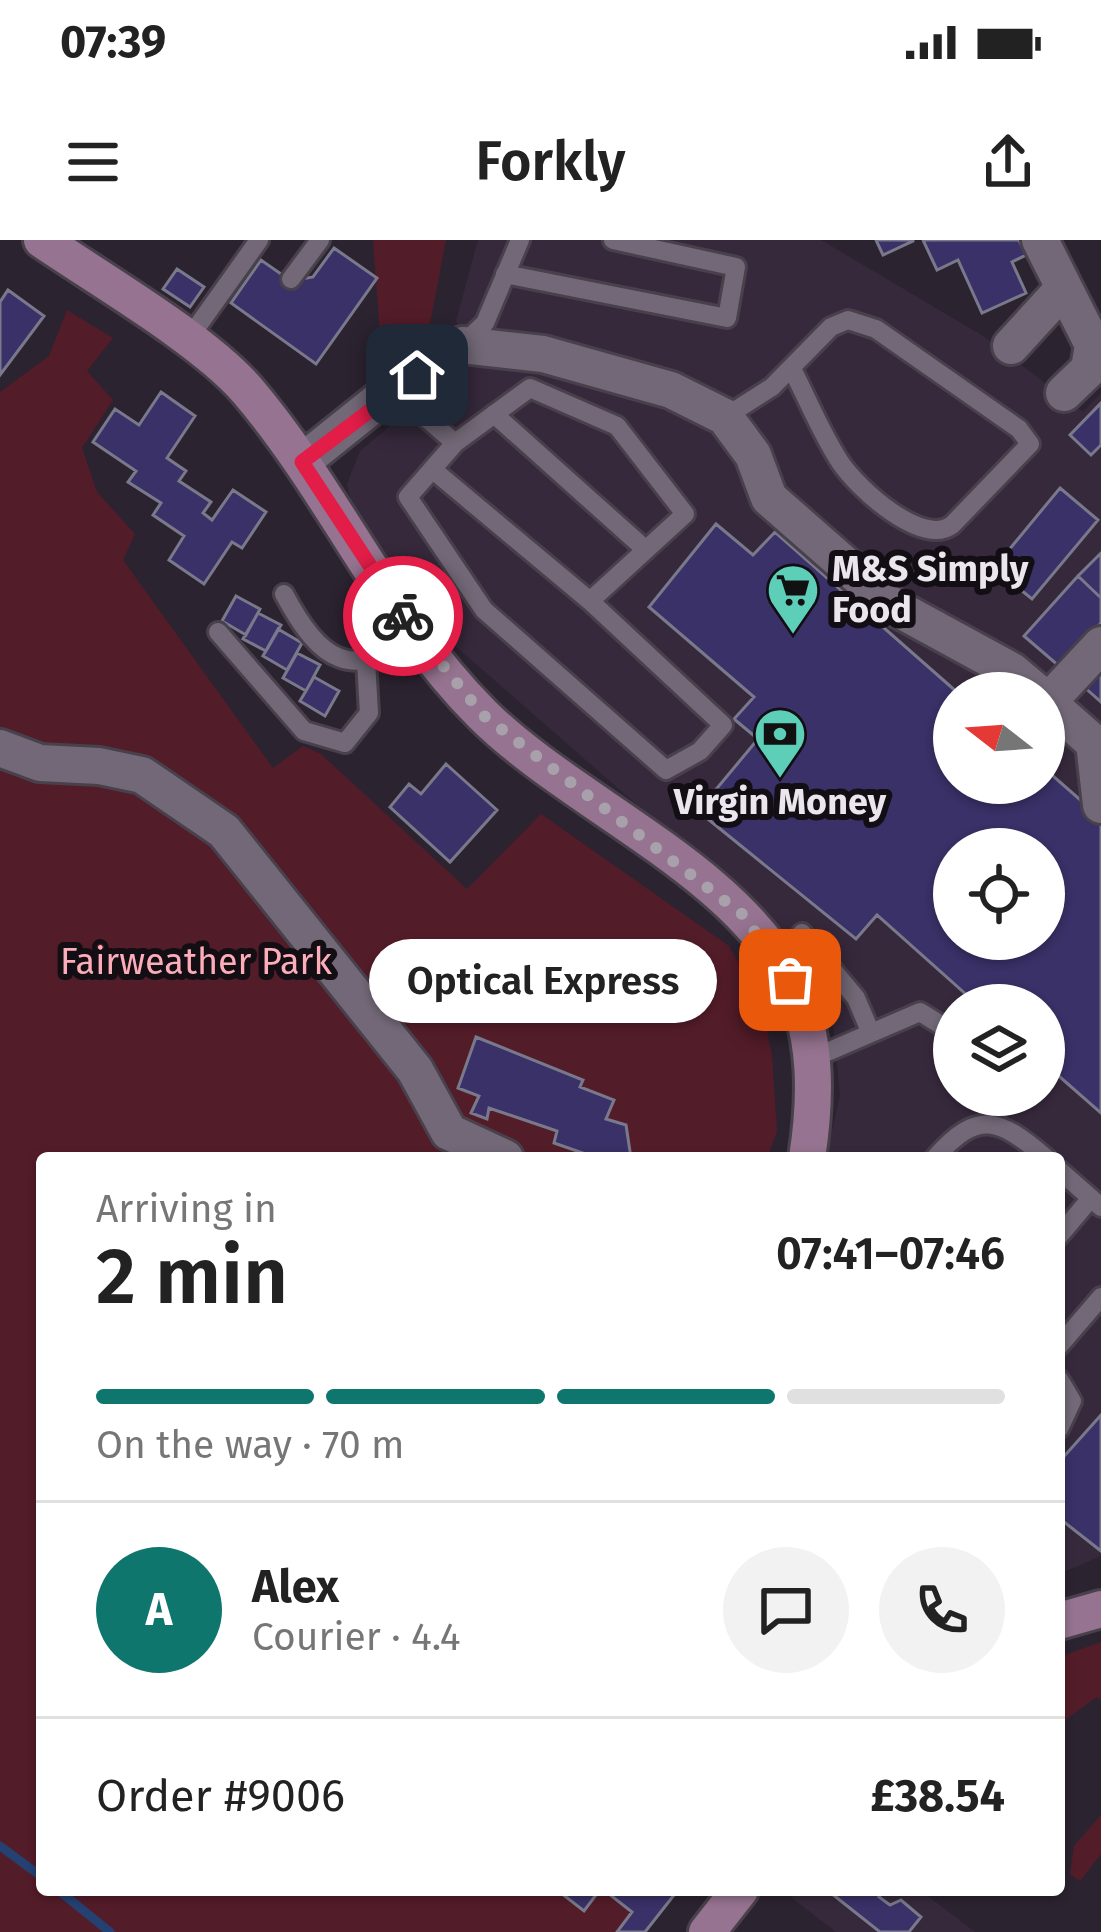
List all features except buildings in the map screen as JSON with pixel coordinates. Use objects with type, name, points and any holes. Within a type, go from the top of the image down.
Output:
[{"type":"street","points":[[42,240],[244,386],[302,462],[388,597],[483,715],[742,914],[790,980],[811,1059],[816,1102],[808,1152]]},
{"type":"street","points":[[1040,240],[1093,345],[1090,368],[1064,393]]},
{"type":"street","points":[[1011,346],[1064,288]]},
{"type":"street","points":[[302,462],[393,389],[463,345],[543,354],[671,390],[725,417],[753,455],[770,498],[891,605],[1013,672]]},
{"type":"street","points":[[1065,678],[1101,645]]},
{"type":"street","points":[[1065,717],[1094,743],[1101,805]]},
{"type":"street","points":[[0,748],[40,763],[99,766],[142,775],[224,831],[415,1070],[449,1132],[492,1152]]},
{"type":"street","points":[[1065,1619],[1101,1609]]},
{"type":"street","points":[[707,1932],[735,1896]]},
{"type":"lane","points":[[187,341],[259,240]]},
{"type":"lane","points":[[292,279],[320,240]]},
{"type":"lane","points":[[463,345],[484,322],[520,240]]},
{"type":"lane","points":[[505,274],[727,318],[736,267],[613,240]]},
{"type":"lane","points":[[725,417],[792,370],[831,327],[857,321],[1019,429],[1030,444],[952,525],[942,532],[923,532],[844,469],[792,370]]},
{"type":"lane","points":[[432,469],[590,602],[724,725],[700,751],[666,770],[484,610],[407,497],[455,443],[530,388],[617,426],[685,514],[590,602]]},
{"type":"lane","points":[[393,389],[455,443]]},
{"type":"lane","points":[[494,414],[646,550]]},
{"type":"lane","points":[[284,594],[319,648],[341,660],[388,657],[418,635]]},
{"type":"lane","points":[[218,632],[304,731],[346,743],[369,713],[366,661]]},
{"type":"lane","points":[[802,933],[856,998],[870,1031]]},
{"type":"lane","points":[[811,1059],[920,1012],[933,1020]]},
{"type":"lane","points":[[941,1152],[973,1124],[997,1124],[1033,1152]]},
{"type":"lane","points":[[1065,1175],[1096,1202],[1065,1230]]},
{"type":"lane","points":[[1065,1339],[1101,1297]]},
{"type":"shaded area","points":[[478,240],[821,240],[983,336],[1083,412],[1101,393],[1101,1556],[1065,1571],[1065,1152],[827,1152],[840,1095],[832,1013],[780,930],[721,868],[675,838],[453,644],[356,526],[347,484],[360,451],[472,357],[456,321]]},
{"type":"shaded area","points":[[928,1896],[975,1932],[836,1932],[792,1898]]},
{"type":"green space","points":[[373,240],[446,240],[428,334],[382,362]]},
{"type":"green space","name":"Fairweather Park","points":[[67,310],[113,338],[87,371],[113,400],[82,448],[97,492],[135,534],[123,560],[273,768],[303,746],[321,754],[467,889],[541,814],[729,946],[762,1003],[772,1056],[777,1132],[769,1152],[36,1152],[36,1896],[673,1896],[645,1932],[0,1932],[0,392],[49,356]]},
{"type":"green space","points":[[1101,1642],[1101,1700],[1097,1697],[1065,1720],[1065,1655]]},
{"type":"green space","points":[[1101,1815],[1101,1854],[1080,1881],[1070,1874],[1074,1846]]},
{"type":"waterway","points":[[0,1846],[36,1873]]},
{"type":"waterway","points":[[65,1896],[110,1932]]},
{"type":"way so far","points":[[403,616],[483,715],[742,914],[790,980]]},
{"type":"place","name":"M&S Simply Food","points":[[793,636]]},
{"type":"place","name":"Virgin Money","points":[[780,780]]},
{"type":"place","name":"Optical Express","points":[[790,980]]},
{"type":"route","points":[[403,616],[302,462],[342,427],[417,375]]}]
